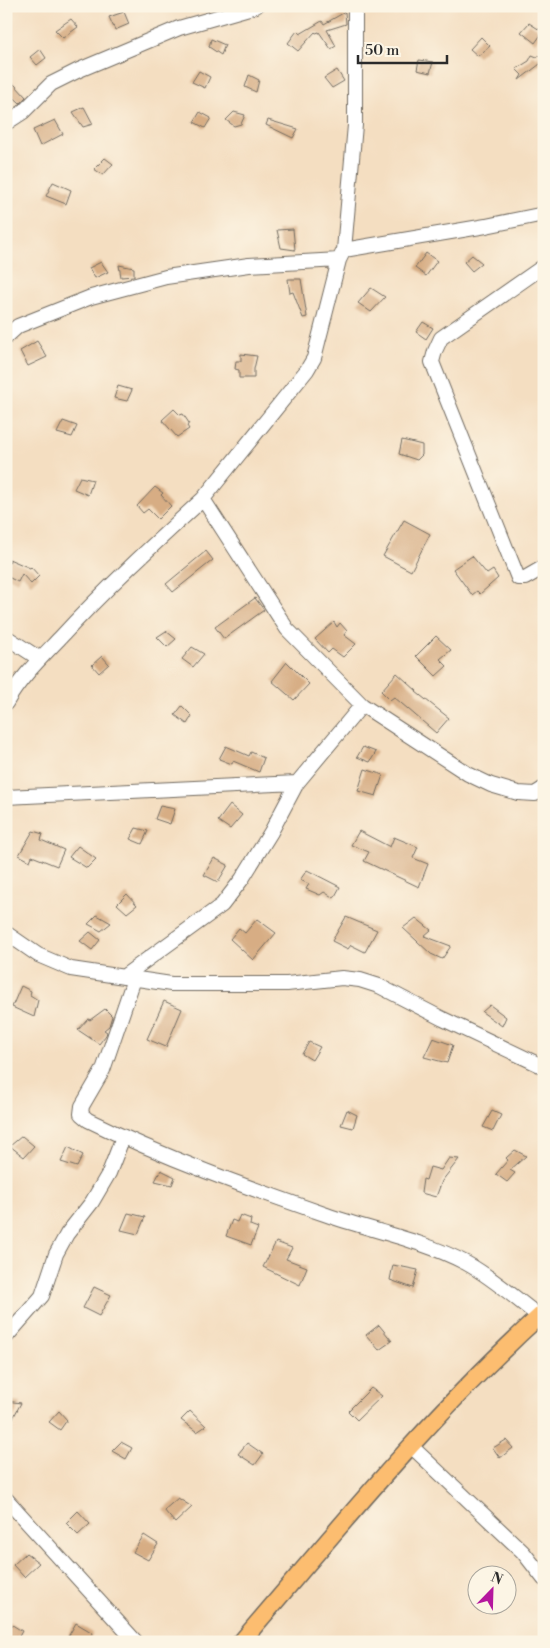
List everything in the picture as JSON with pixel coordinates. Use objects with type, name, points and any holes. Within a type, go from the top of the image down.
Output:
[{"type":"main road","points":[[240,1642],[411,1446],[541,1314]]},
{"type":"street","points":[[6,123],[23,112],[51,84],[79,70],[179,28],[256,6]]},
{"type":"street","points":[[6,703],[15,688],[81,615],[203,499],[307,370],[314,358],[341,255],[355,125],[355,6]]},
{"type":"street","points":[[6,337],[18,326],[91,297],[166,277],[249,265],[341,255],[544,214]]},
{"type":"street","points":[[544,266],[441,338],[432,362],[518,578],[526,578],[544,567]]},
{"type":"street","points":[[203,499],[287,629],[362,705],[468,774],[491,785],[518,793],[535,794],[544,788]]},
{"type":"street","points":[[6,637],[40,659]]},
{"type":"street","points":[[362,705],[296,783],[271,832],[242,879],[222,905],[128,978],[103,1070],[82,1106],[81,1114],[88,1120],[168,1157],[327,1215],[433,1249],[466,1263],[541,1314]]},
{"type":"street","points":[[6,797],[296,783]]},
{"type":"street","points":[[6,933],[38,955],[71,969],[128,978],[180,984],[287,984],[342,978],[360,980],[379,986],[544,1067]]},
{"type":"street","points":[[6,1337],[42,1296],[56,1254],[66,1234],[92,1202],[109,1173],[123,1137]]},
{"type":"street","points":[[411,1446],[523,1552],[544,1578]]},
{"type":"street","points":[[6,1499],[136,1642]]},
{"type":"building","points":[[124,12],[129,24],[115,30],[109,17]]},
{"type":"building","points":[[345,12],[346,24],[327,30],[336,46],[331,49],[319,32],[315,32],[298,51],[288,43],[297,31],[300,34],[322,21],[324,24]]},
{"type":"building","points":[[71,19],[78,27],[63,38],[55,30]]},
{"type":"building","points":[[529,23],[543,32],[535,43],[521,32]]},
{"type":"building","points":[[481,37],[490,46],[478,56],[470,49]]},
{"type":"building","points":[[211,39],[225,45],[221,55],[209,47]]},
{"type":"building","points":[[40,49],[46,58],[37,65],[30,57]]},
{"type":"building","points":[[544,53],[544,61],[519,80],[522,75],[516,69],[529,61],[532,55],[537,57]]},
{"type":"building","points":[[419,60],[433,62],[430,73],[417,70]]},
{"type":"building","points":[[337,70],[344,81],[332,88],[324,78]]},
{"type":"building","points":[[199,71],[210,77],[205,88],[192,82]]},
{"type":"building","points":[[249,75],[259,80],[256,92],[245,87]]},
{"type":"building","points":[[6,80],[15,85],[26,97],[20,103],[6,90]]},
{"type":"building","points":[[84,107],[93,124],[83,127],[73,112]]},
{"type":"building","points":[[200,112],[211,118],[205,128],[194,122]]},
{"type":"building","points":[[234,112],[245,115],[241,124],[234,126],[226,120]]},
{"type":"building","points":[[55,120],[63,134],[40,146],[33,130]]},
{"type":"building","points":[[268,120],[298,129],[293,138],[266,125]]},
{"type":"building","points":[[105,158],[113,164],[103,175],[94,169]]},
{"type":"building","points":[[53,182],[71,190],[66,204],[46,196]]},
{"type":"building","points":[[293,229],[295,250],[281,248],[277,230]]},
{"type":"building","points":[[426,253],[437,261],[426,276],[415,268]]},
{"type":"building","points":[[472,255],[482,263],[472,271],[464,262]]},
{"type":"building","points":[[101,262],[108,272],[95,278],[89,268]]},
{"type":"building","points":[[119,265],[134,268],[134,276],[121,277]]},
{"type":"building","points":[[288,279],[301,279],[307,317],[303,318],[293,292],[290,293]]},
{"type":"building","points":[[371,288],[385,297],[371,312],[358,303]]},
{"type":"building","points":[[423,322],[433,328],[426,339],[416,332]]},
{"type":"building","points":[[37,341],[47,357],[28,366],[20,351]]},
{"type":"building","points":[[241,354],[257,356],[254,378],[239,378],[239,370],[235,369],[236,361],[241,361]]},
{"type":"building","points":[[118,386],[132,390],[127,401],[114,398]]},
{"type":"building","points":[[174,409],[180,415],[183,414],[189,423],[187,426],[189,429],[177,437],[162,420]]},
{"type":"building","points":[[63,421],[77,426],[72,437],[57,433]]},
{"type":"building","points":[[402,440],[422,445],[422,455],[417,460],[399,454]]},
{"type":"building","points":[[80,477],[93,480],[88,495],[74,489]]},
{"type":"building","points":[[155,487],[163,493],[161,495],[171,506],[158,519],[148,509],[143,513],[137,506]]},
{"type":"building","points":[[404,520],[430,534],[411,571],[383,556]]},
{"type":"building","points":[[206,551],[213,560],[173,592],[166,584]]},
{"type":"building","points":[[472,556],[487,574],[493,570],[498,578],[480,594],[477,591],[472,595],[453,569]]},
{"type":"building","points":[[9,559],[31,567],[39,576],[31,584],[22,574],[18,582],[6,576],[6,566],[10,561]]},
{"type":"building","points":[[255,598],[264,610],[224,639],[215,627]]},
{"type":"building","points":[[334,622],[337,627],[340,623],[347,631],[344,635],[356,644],[343,657],[332,649],[328,653],[315,639]]},
{"type":"building","points":[[166,631],[176,639],[167,647],[157,637]]},
{"type":"building","points":[[436,636],[451,650],[440,659],[447,666],[436,676],[416,656]]},
{"type":"building","points":[[192,647],[204,654],[193,667],[182,659]]},
{"type":"building","points":[[102,656],[109,664],[99,673],[92,665]]},
{"type":"building","points":[[287,662],[309,684],[294,700],[272,681]]},
{"type":"building","points":[[397,673],[416,692],[449,718],[436,733],[394,697],[390,700],[381,691]]},
{"type":"building","points":[[182,706],[192,716],[187,724],[175,715]]},
{"type":"building","points":[[226,746],[249,756],[251,752],[264,758],[259,772],[233,761],[232,764],[219,759]]},
{"type":"building","points":[[363,747],[376,752],[370,762],[357,757]]},
{"type":"building","points":[[365,769],[383,775],[376,796],[358,791]]},
{"type":"building","points":[[230,805],[242,815],[230,829],[218,821]]},
{"type":"building","points":[[160,806],[175,809],[170,824],[155,819]]},
{"type":"building","points":[[136,828],[148,831],[142,844],[130,839]]},
{"type":"building","points":[[33,831],[43,834],[41,840],[64,850],[57,866],[32,856],[30,861],[19,855]]},
{"type":"building","points":[[359,831],[390,847],[394,837],[418,847],[413,858],[428,864],[419,887],[364,861],[369,852],[351,845]]},
{"type":"building","points":[[78,846],[96,859],[87,868],[69,857]]},
{"type":"building","points":[[214,858],[228,865],[218,882],[204,875]]},
{"type":"building","points":[[307,870],[340,887],[334,898],[324,892],[320,895],[306,889],[309,884],[300,880]]},
{"type":"building","points":[[127,894],[137,905],[127,913],[117,904]]},
{"type":"building","points":[[97,915],[111,923],[101,931],[88,924]]},
{"type":"building","points":[[346,917],[377,930],[365,952],[351,945],[348,949],[332,941]]},
{"type":"building","points":[[416,918],[431,930],[424,936],[451,946],[442,959],[431,954],[403,928]]},
{"type":"building","points":[[257,919],[276,933],[253,960],[230,939],[239,928],[245,933]]},
{"type":"building","points":[[90,932],[100,940],[92,950],[80,941]]},
{"type":"building","points":[[21,986],[31,991],[30,995],[38,1000],[34,1017],[12,1007]]},
{"type":"building","points":[[164,1001],[182,1009],[166,1047],[147,1039]]},
{"type":"building","points":[[490,1005],[506,1017],[502,1026],[482,1012]]},
{"type":"building","points":[[105,1009],[112,1016],[109,1026],[104,1030],[107,1032],[106,1035],[99,1044],[78,1030],[88,1019],[90,1020]]},
{"type":"building","points":[[433,1038],[453,1045],[447,1063],[424,1057]]},
{"type":"building","points":[[309,1042],[320,1047],[312,1060],[302,1054]]},
{"type":"building","points":[[347,1110],[357,1115],[353,1128],[341,1125]]},
{"type":"building","points":[[492,1111],[501,1115],[493,1131],[483,1127]]},
{"type":"building","points":[[22,1136],[34,1146],[24,1157],[10,1146]]},
{"type":"building","points":[[68,1147],[83,1155],[77,1167],[61,1162]]},
{"type":"building","points":[[515,1150],[526,1156],[510,1170],[515,1173],[507,1182],[496,1174],[508,1160],[506,1158]]},
{"type":"building","points":[[449,1158],[459,1159],[442,1181],[436,1197],[421,1193],[423,1179],[426,1180],[430,1167],[441,1170]]},
{"type":"building","points":[[161,1170],[175,1177],[172,1185],[155,1181]]},
{"type":"building","points":[[128,1213],[145,1217],[138,1234],[121,1230]]},
{"type":"building","points":[[240,1215],[251,1219],[250,1225],[258,1228],[251,1245],[226,1236],[232,1220],[237,1222]]},
{"type":"building","points":[[276,1242],[292,1248],[286,1259],[307,1267],[300,1285],[263,1267]]},
{"type":"building","points":[[393,1265],[418,1270],[413,1288],[390,1280]]},
{"type":"building","points":[[94,1287],[111,1295],[99,1316],[83,1308]]},
{"type":"building","points":[[379,1325],[392,1341],[379,1350],[366,1335]]},
{"type":"building","points":[[371,1388],[382,1396],[357,1420],[348,1411]]},
{"type":"building","points":[[6,1401],[21,1403],[13,1418],[6,1415]]},
{"type":"building","points":[[59,1411],[67,1420],[60,1430],[49,1422]]},
{"type":"building","points":[[190,1411],[206,1426],[197,1432],[181,1420]]},
{"type":"building","points":[[506,1440],[513,1448],[500,1458],[493,1448]]},
{"type":"building","points":[[121,1442],[132,1448],[126,1459],[112,1451]]},
{"type":"building","points":[[247,1443],[263,1454],[255,1465],[238,1454]]},
{"type":"building","points":[[178,1498],[192,1507],[175,1523],[164,1510]]},
{"type":"building","points":[[78,1511],[90,1524],[78,1535],[66,1523]]},
{"type":"building","points":[[144,1535],[158,1544],[148,1560],[133,1552]]},
{"type":"building","points":[[26,1553],[39,1563],[24,1577],[13,1565]]},
{"type":"building","points":[[6,1621],[22,1631],[16,1642],[6,1642]]},
{"type":"building","points":[[76,1623],[93,1633],[89,1642],[65,1642]]}]
